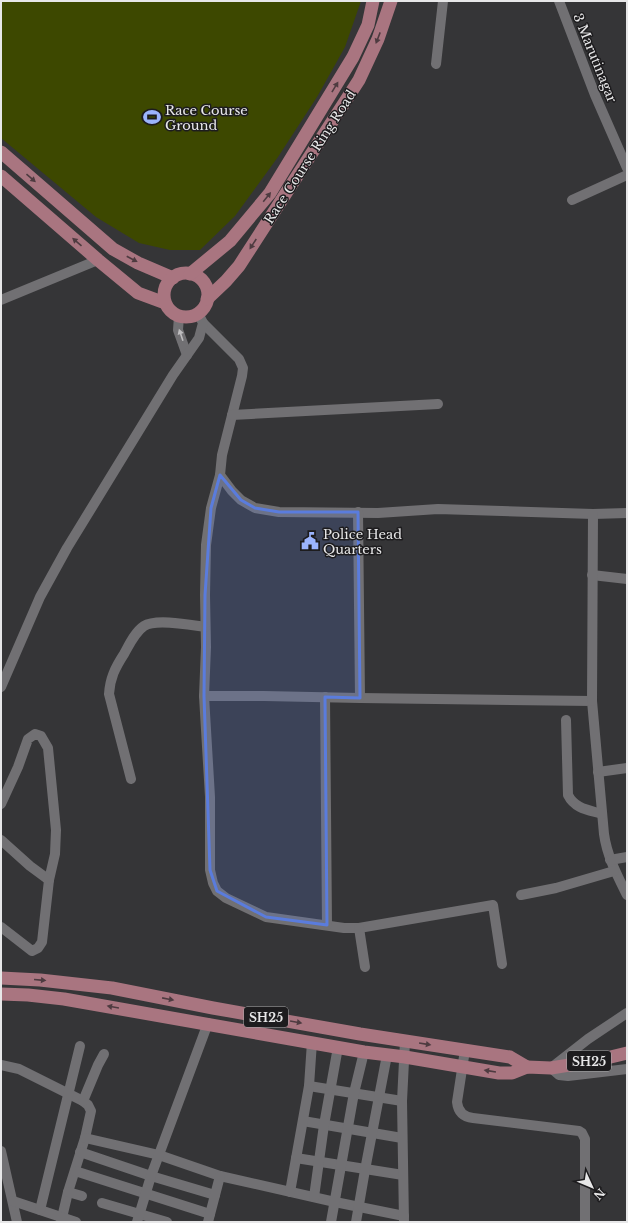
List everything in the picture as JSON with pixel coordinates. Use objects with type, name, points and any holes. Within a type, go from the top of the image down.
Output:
[{"type":"main road","name":"Race Course Ring Road","points":[[190,274],[230,241],[270,193],[353,57],[368,25],[373,1]]},
{"type":"main road","name":"Race Course Ring Road","points":[[207,299],[239,266],[359,80],[378,39],[390,1]]},
{"type":"main road","points":[[1,152],[113,249],[172,278]]},
{"type":"main road","points":[[1,176],[138,293],[166,303]]},
{"type":"main road","points":[[184,273],[196,276],[202,280],[206,286],[207,299],[202,309],[201,318],[179,316],[168,308],[165,289],[172,278],[184,273]]},
{"type":"main road","name":"SH25","points":[[1,978],[40,980],[112,988],[213,1008],[510,1057],[527,1067]]},
{"type":"main road","name":"SH25","points":[[1,994],[28,994],[64,998],[364,1052],[405,1057],[499,1073],[512,1073],[527,1067],[551,1068],[594,1061],[627,1053]]},
{"type":"street","points":[[436,64],[443,1]]},
{"type":"street","name":"3 Marutinagar","points":[[559,1],[595,95],[627,168]]},
{"type":"street","points":[[572,200],[627,175]]},
{"type":"street","points":[[1,300],[98,260]]},
{"type":"street","points":[[179,316],[178,330],[187,355]]},
{"type":"street","points":[[1,687],[40,597],[67,548],[127,449],[173,375],[199,338],[201,318]]},
{"type":"street","points":[[201,318],[239,359],[243,368],[222,455],[220,475],[211,508],[206,545],[204,696],[210,797],[210,870],[213,883],[217,891],[226,898],[266,917],[344,928],[358,928],[493,905],[502,964]]},
{"type":"street","points":[[232,415],[438,404]]},
{"type":"street","points":[[220,475],[241,500],[255,508],[279,512],[378,513],[438,509],[593,514],[627,513]]},
{"type":"street","points":[[358,512],[360,698]]},
{"type":"street","points":[[593,514],[592,701],[598,772],[605,841],[614,871],[627,895]]},
{"type":"street","points":[[592,575],[627,579]]},
{"type":"street","points":[[131,779],[109,694],[110,682],[118,663],[134,637],[144,626],[157,623],[181,623],[205,627]]},
{"type":"street","points":[[204,696],[592,701]]},
{"type":"street","points":[[325,697],[327,925]]},
{"type":"street","points":[[566,720],[568,795],[570,800],[575,805],[602,814]]},
{"type":"street","points":[[1,927],[32,951],[38,948],[42,942],[49,880],[55,854],[56,830],[48,748],[41,736],[35,734],[28,739],[18,767],[2,802]]},
{"type":"street","points":[[598,772],[627,768]]},
{"type":"street","points":[[1,840],[25,862],[49,880]]},
{"type":"street","points":[[610,860],[627,857]]},
{"type":"street","points":[[522,895],[570,884],[614,871]]},
{"type":"street","points":[[358,928],[365,967]]},
{"type":"street","points":[[627,1014],[588,1039],[551,1068],[559,1075],[568,1076],[627,1069]]},
{"type":"street","points":[[138,1218],[151,1176],[208,1024]]},
{"type":"street","points":[[85,1138],[159,1155],[220,1176],[358,1206],[404,1219],[402,1101],[406,1041]]},
{"type":"street","points":[[290,1192],[309,1086],[312,1042]]},
{"type":"street","points":[[40,1210],[80,1046]]},
{"type":"street","points":[[314,1197],[324,1125],[338,1047]]},
{"type":"street","points":[[465,1050],[458,1106],[460,1111],[467,1117],[579,1131],[582,1133],[585,1139],[585,1222]]},
{"type":"street","points":[[331,1222],[354,1093],[364,1052]]},
{"type":"street","points":[[83,1101],[104,1054]]},
{"type":"street","points":[[356,1222],[371,1134],[387,1055]]},
{"type":"street","points":[[1,1065],[20,1069],[83,1101],[88,1105],[91,1111],[85,1138],[61,1219]]},
{"type":"street","points":[[309,1086],[402,1101]]},
{"type":"street","points":[[303,1121],[371,1134],[402,1138]]},
{"type":"street","points":[[1,1151],[17,1222]]},
{"type":"street","points":[[80,1152],[151,1176],[215,1195]]},
{"type":"street","points":[[296,1158],[403,1175]]},
{"type":"street","points":[[75,1171],[146,1194],[209,1218],[220,1176]]},
{"type":"street","points":[[68,1192],[82,1196]]},
{"type":"street","points":[[12,1201],[40,1210],[61,1219],[76,1222]]},
{"type":"street","points":[[102,1202],[138,1218],[167,1222]]},
{"type":"highlighted area","points":[[220,475],[241,500],[255,508],[279,512],[358,512],[360,698],[325,697],[327,925],[266,917],[217,891],[210,870],[204,696],[205,595],[211,508]]},
{"type":"green space","name":"Race Course Ground","points":[[1,1],[361,1],[345,47],[317,97],[278,157],[235,216],[200,250],[170,250],[139,243],[96,217],[1,138]]},
{"type":"place","name":"Race Course Ground","points":[[152,117]]},
{"type":"place","name":"Police Head Quarters","points":[[310,541]]}]
